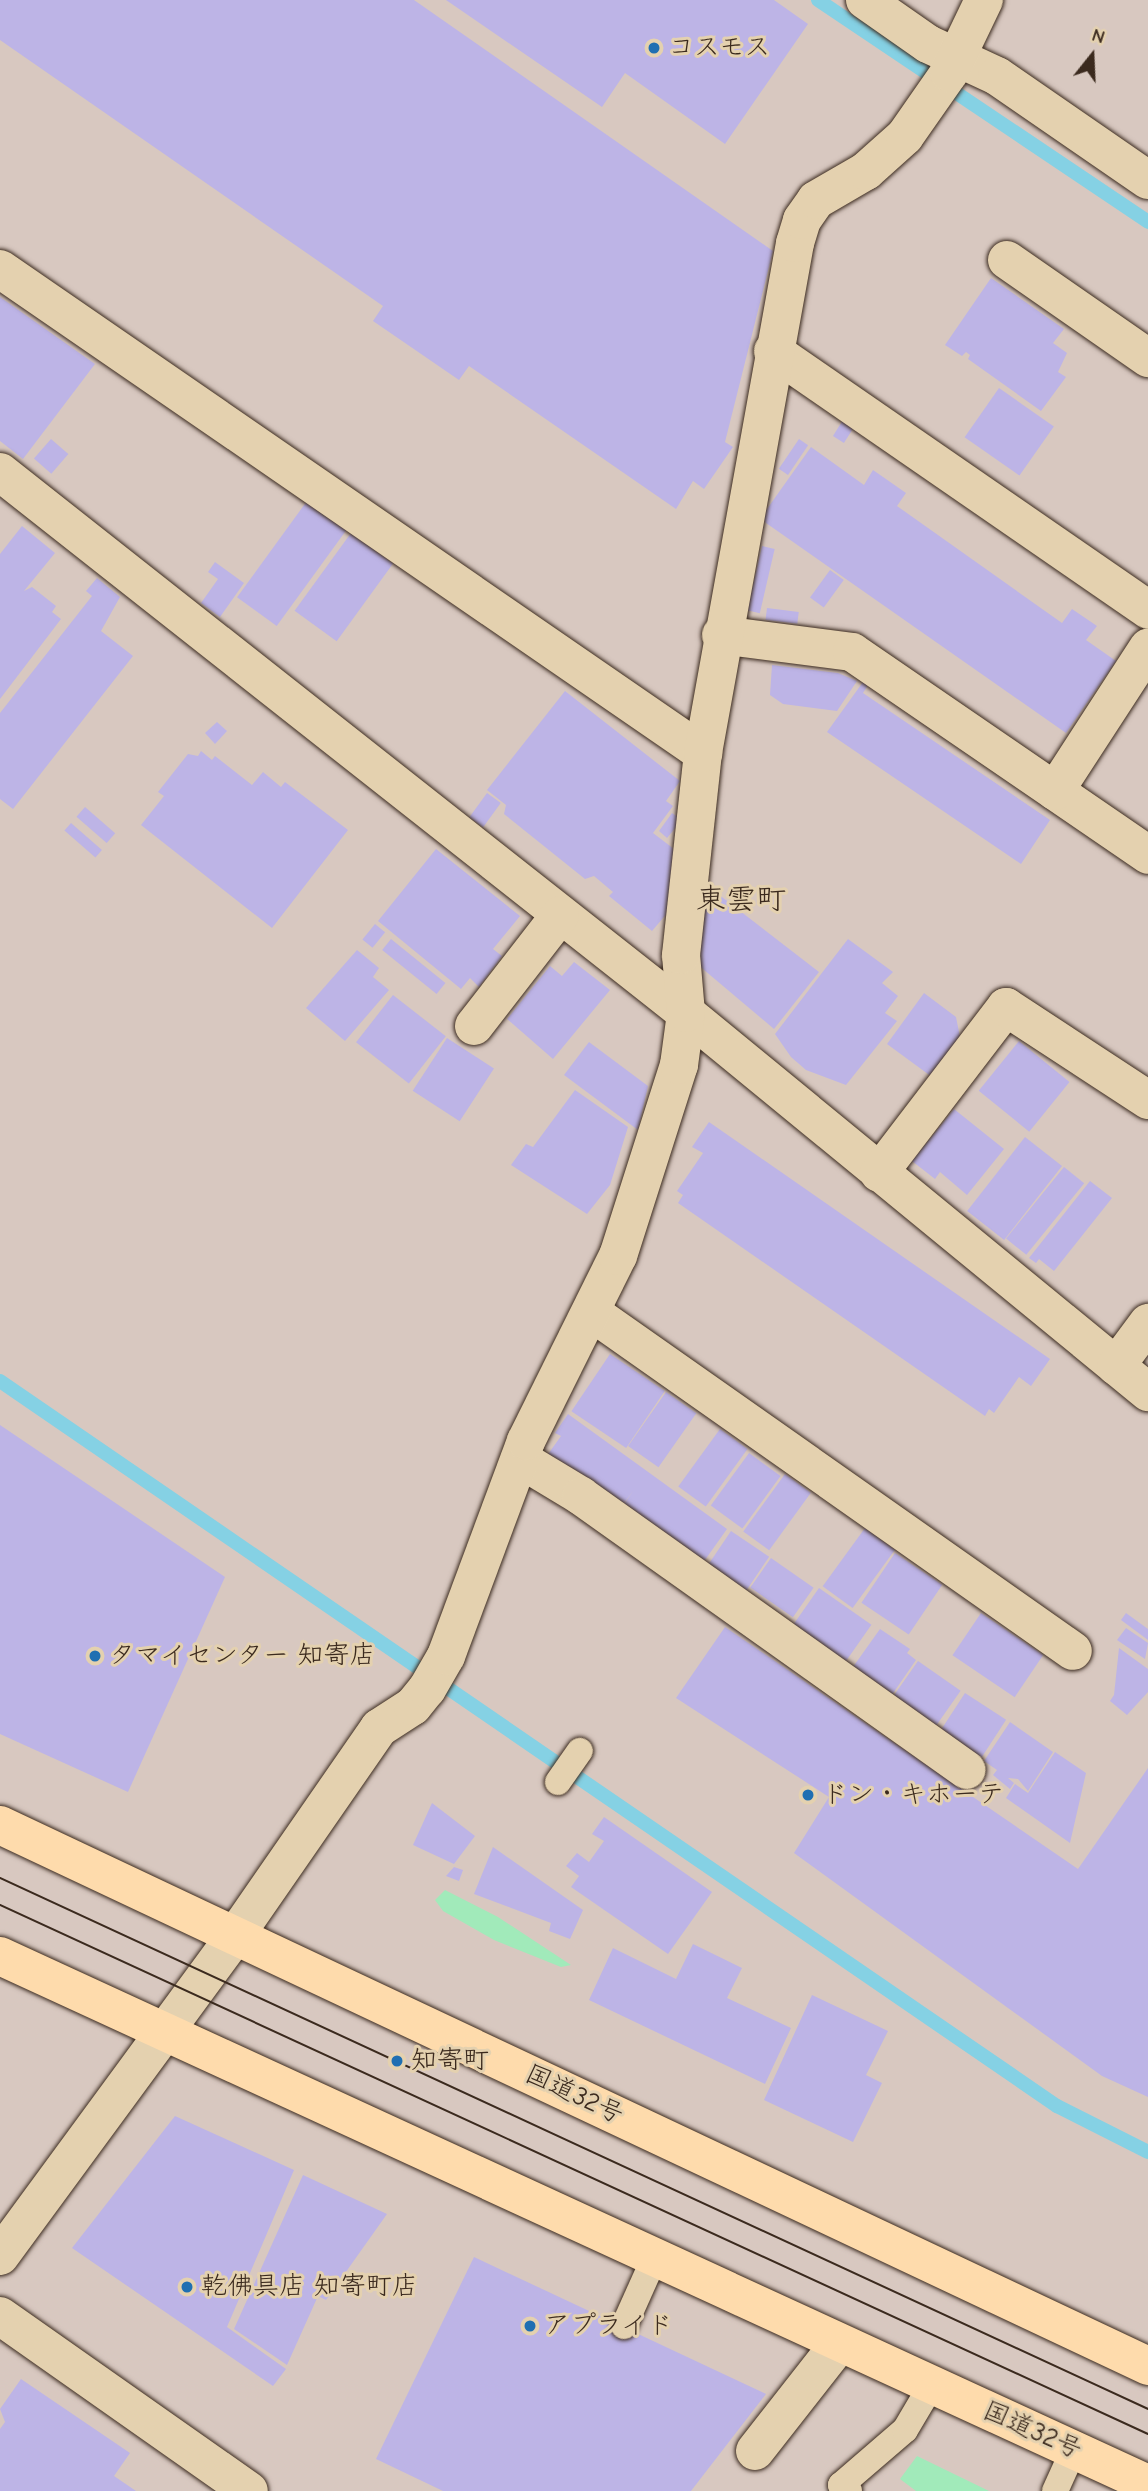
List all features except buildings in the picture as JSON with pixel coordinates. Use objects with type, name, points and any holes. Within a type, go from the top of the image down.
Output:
[{"type":"highway","name":"国道32号","points":[[0,1825],[1148,2366]]},
{"type":"highway","name":"国道32号","points":[[0,1956],[838,2345],[1148,2484]]},
{"type":"street","points":[[864,0],[928,44],[947,75]]},
{"type":"street","points":[[0,2256],[236,1936],[375,1733],[413,1706],[427,1689],[446,1656],[520,1459],[618,1256],[678,1065],[686,1013],[681,955],[703,753],[721,635],[773,351],[802,220],[816,200],[835,185],[866,171],[905,136],[947,75],[984,0]]},
{"type":"street","points":[[947,75],[997,76],[1148,180]]},
{"type":"street","points":[[1007,260],[1148,358]]},
{"type":"street","points":[[0,269],[703,753]]},
{"type":"street","points":[[773,351],[1148,610]]},
{"type":"street","points":[[0,472],[686,1013],[1148,1392]]},
{"type":"street","points":[[721,635],[852,652],[1148,855]]},
{"type":"street","points":[[1055,791],[1148,648]]},
{"type":"street","points":[[474,1026],[561,915]]},
{"type":"street","points":[[879,1173],[1006,1007],[1148,1100]]},
{"type":"street","points":[[590,1312],[1073,1651]]},
{"type":"street","points":[[1116,1366],[1148,1323]]},
{"type":"street","points":[[520,1459],[581,1496],[967,1770]]},
{"type":"street","points":[[0,2316],[248,2491]]},
{"type":"street","points":[[755,2451],[838,2345]]},
{"type":"lane","points":[[558,1782],[580,1751]]},
{"type":"lane","points":[[624,2326],[654,2259]]},
{"type":"lane","points":[[840,2489],[905,2430],[931,2386]]},
{"type":"lane","points":[[1055,2491],[1074,2449]]},
{"type":"green space","points":[[445,1890],[498,1917],[571,1965],[561,1967],[494,1940],[443,1911],[435,1900]]},
{"type":"green space","points":[[917,2456],[989,2491],[916,2491],[900,2479]]},
{"type":"waterway","points":[[818,0],[1148,222]]},
{"type":"waterway","points":[[0,1381],[1057,2106],[1148,2152]]},
{"type":"tram line","points":[[0,1878],[1148,2409]]},
{"type":"tram line","points":[[0,1905],[1148,2434]]},
{"type":"place","name":"コスモス","points":[[654,48]]},
{"type":"place","name":"タマイセンター 知寄店","points":[[95,1656]]},
{"type":"place","name":"ドン・キホーテ","points":[[808,1795]]},
{"type":"place","name":"知寄町","points":[[397,2061]]},
{"type":"place","name":"乾佛具店 知寄町店","points":[[187,2287]]},
{"type":"place","name":"アプライド","points":[[530,2326]]},
{"type":"district","name":"東雲町","points":[[741,900]]}]
